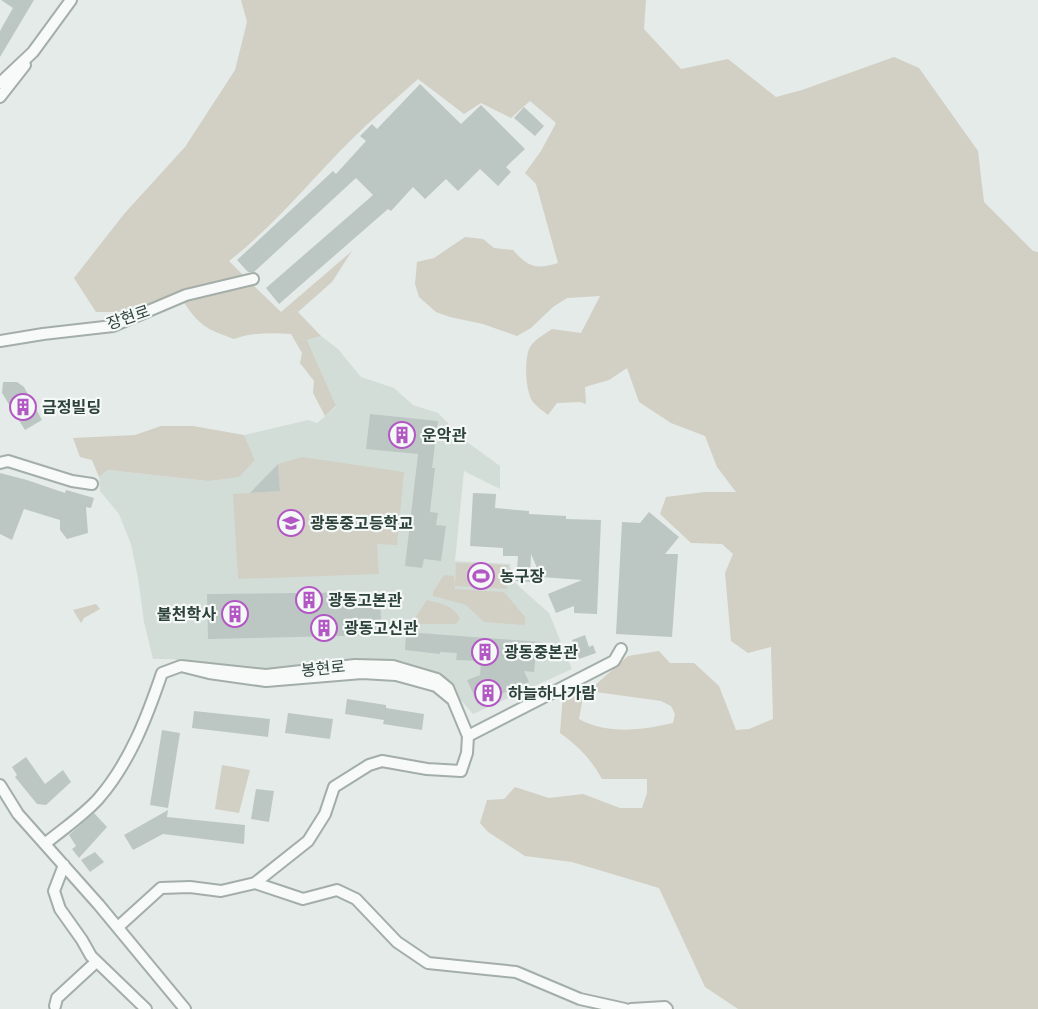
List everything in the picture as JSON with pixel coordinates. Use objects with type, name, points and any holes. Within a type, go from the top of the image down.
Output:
[{"type":"street","points":[[0,97],[22,72],[33,52],[71,0]]},
{"type":"street","points":[[0,83],[33,52]]},
{"type":"street","name":"장현로","points":[[0,341],[113,326],[186,295],[253,279]]},
{"type":"street","points":[[0,463],[8,461],[72,481],[92,484]]},
{"type":"street","points":[[468,736],[614,661],[621,648]]},
{"type":"street","name":"봉현로","points":[[46,843],[98,799],[126,760],[149,710],[162,673],[181,666],[266,675],[355,665],[393,666],[437,679],[448,688],[468,736],[467,753],[461,771],[427,769],[382,761],[369,765],[334,788],[325,814],[308,841],[255,884]]},
{"type":"street","points":[[0,785],[18,814],[118,927],[184,1009]]},
{"type":"street","points":[[64,865],[54,891],[60,909],[96,962],[146,1009]]},
{"type":"street","points":[[118,927],[161,888],[190,887],[221,891],[255,884],[303,899],[337,890],[356,899],[397,942],[428,963],[516,972],[580,999],[625,1009]]},
{"type":"street","points":[[55,1006],[57,998],[96,962]]},
{"type":"street","points":[[631,1009],[665,1007],[667,1009]]},
{"type":"shaded area","points":[[241,0],[646,0],[644,29],[681,69],[728,59],[776,97],[894,57],[919,68],[978,151],[984,202],[1033,251],[1038,252],[1038,1009],[738,1009],[705,987],[659,888],[572,862],[525,856],[488,832],[480,823],[487,800],[504,799],[515,787],[549,798],[583,794],[620,808],[642,808],[647,793],[647,779],[602,779],[584,753],[560,733],[563,694],[581,685],[583,697],[579,719],[590,724],[625,730],[673,723],[675,714],[671,706],[661,701],[596,692],[593,687],[628,656],[659,651],[670,663],[694,663],[719,686],[736,730],[749,729],[773,719],[771,647],[748,653],[731,641],[725,573],[733,554],[722,544],[691,543],[660,514],[666,497],[705,492],[736,492],[717,467],[705,436],[671,423],[639,402],[627,368],[609,380],[585,387],[586,404],[557,403],[548,415],[533,402],[528,391],[526,375],[530,347],[552,329],[581,333],[600,296],[567,298],[553,307],[531,328],[517,336],[483,324],[436,312],[419,297],[415,284],[417,262],[434,258],[465,237],[483,239],[494,248],[513,250],[523,260],[533,265],[544,266],[558,263],[536,184],[525,173],[541,151],[556,123],[530,101],[511,118],[481,103],[464,114],[418,79],[358,133],[277,218],[229,261],[243,275],[183,290],[130,312],[96,312],[74,278],[124,214],[185,147],[235,70],[247,22]]},
{"type":"shaded area","points":[[352,251],[332,282],[298,312],[321,336],[307,340],[336,406],[325,416],[313,393],[314,381],[300,363],[302,353],[291,334],[255,334],[234,339],[199,322],[183,301],[251,283],[281,312]]},
{"type":"shaded area","name":"광동중고등학교","points":[[321,336],[338,349],[361,377],[394,388],[413,405],[438,413],[467,442],[500,466],[500,489],[464,471],[455,561],[510,564],[513,581],[549,613],[572,669],[473,714],[439,675],[383,659],[267,671],[189,663],[173,659],[153,659],[144,622],[131,544],[119,514],[100,491],[99,477],[108,470],[208,481],[255,460],[244,435],[308,420],[317,423],[336,407],[307,340]]},
{"type":"shaded area","points":[[161,426],[193,426],[244,435],[255,460],[239,477],[208,481],[108,470],[99,477],[92,460],[80,457],[73,438],[135,435]]},
{"type":"shaded area","points":[[302,457],[404,472],[397,545],[377,544],[379,574],[238,579],[233,494],[280,491],[278,464]]},
{"type":"shaded area","name":"농구장","points":[[456,563],[508,565],[507,589],[455,586]]},
{"type":"shaded area","points":[[444,575],[454,576],[455,589],[504,592],[525,617],[525,625],[484,622],[466,605],[433,596],[433,592]]},
{"type":"shaded area","points":[[427,600],[451,608],[460,619],[456,624],[411,624]]},
{"type":"shaded area","points":[[96,604],[100,609],[84,618],[81,623],[73,610]]},
{"type":"shaded area","points":[[222,765],[250,770],[239,813],[215,809]]},
{"type":"building","points":[[1,0],[34,0],[0,57],[0,31],[13,8]]},
{"type":"building","points":[[420,84],[461,124],[481,105],[525,149],[506,167],[511,172],[498,186],[480,169],[458,191],[446,179],[425,199],[413,187],[391,211],[388,209],[279,304],[266,288],[373,195],[356,178],[254,272],[248,272],[237,260],[333,171],[336,174],[366,141],[360,136],[372,124],[377,129]]},
{"type":"building","points":[[524,107],[544,126],[535,136],[514,118]]},
{"type":"building","name":"금정빌딩","points":[[3,382],[17,382],[24,387],[42,420],[25,430],[2,393]]},
{"type":"building","points":[[370,414],[438,421],[432,468],[435,468],[430,512],[438,513],[436,525],[446,526],[441,561],[424,559],[422,568],[405,566],[418,454],[366,449]]},
{"type":"building","points":[[278,464],[280,491],[250,493]]},
{"type":"building","points":[[0,473],[65,493],[66,490],[94,498],[91,508],[86,507],[88,533],[67,539],[60,530],[60,520],[24,509],[12,540],[0,534]]},
{"type":"building","points":[[473,493],[496,494],[495,508],[529,511],[529,514],[566,516],[566,519],[601,520],[597,614],[574,613],[574,606],[556,613],[548,594],[582,580],[541,577],[531,554],[530,582],[516,581],[518,556],[503,556],[503,548],[470,546]]},
{"type":"building","points":[[649,512],[679,537],[665,554],[678,554],[672,637],[616,634],[622,522],[640,523]]},
{"type":"building","points":[[380,592],[381,621],[385,621],[386,635],[208,639],[207,594]]},
{"type":"building","name":"광동중본관","points":[[406,632],[542,642],[541,654],[536,653],[534,672],[524,671],[529,682],[478,704],[467,680],[480,675],[481,661],[456,660],[457,653],[440,652],[440,654],[405,650]]},
{"type":"building","points":[[585,635],[589,647],[593,645],[596,653],[579,659],[572,640]]},
{"type":"building","points":[[347,699],[424,714],[422,730],[383,724],[384,720],[345,714]]},
{"type":"building","points":[[194,711],[270,719],[268,737],[192,728]]},
{"type":"building","points":[[288,713],[333,719],[330,739],[285,733]]},
{"type":"building","points":[[162,730],[180,733],[168,808],[150,805]]},
{"type":"building","points":[[26,757],[45,784],[63,770],[71,782],[46,805],[37,804],[15,777],[17,775],[12,767]]},
{"type":"building","points":[[256,789],[274,791],[269,822],[251,819]]},
{"type":"building","points":[[168,810],[167,817],[245,825],[244,844],[163,834],[133,850],[124,835]]},
{"type":"building","points":[[94,813],[107,827],[79,858],[72,849],[76,846],[69,835]]},
{"type":"building","points":[[95,852],[104,862],[90,872],[81,860]]},
{"type":"place","name":"금정빌딩","points":[[23,407]]},
{"type":"place","name":"운악관","points":[[402,435]]},
{"type":"place","name":"광동중고등학교","points":[[291,523]]},
{"type":"place","name":"농구장","points":[[481,576]]},
{"type":"place","name":"광동고본관","points":[[309,600]]},
{"type":"place","name":"불천학사","points":[[235,614]]},
{"type":"place","name":"광동고신관","points":[[324,628]]},
{"type":"place","name":"광동중본관","points":[[485,652]]},
{"type":"place","name":"하늘하나가람","points":[[488,693]]}]
